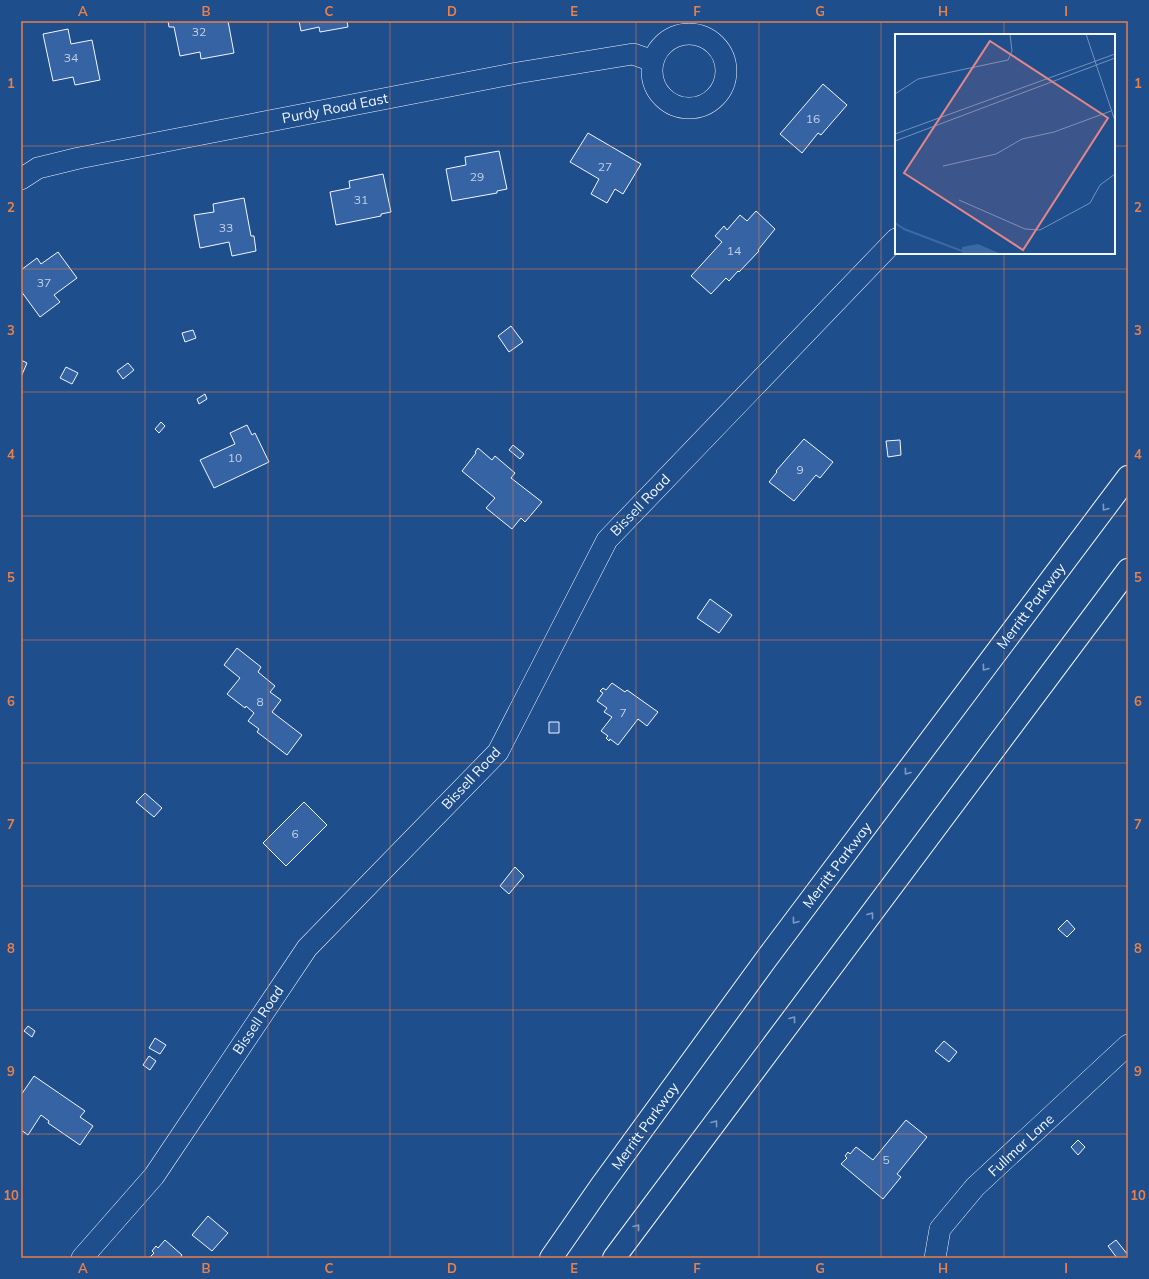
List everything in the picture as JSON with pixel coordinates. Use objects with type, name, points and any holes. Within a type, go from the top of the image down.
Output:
[{"type":"highway","name":"Merritt Parkway","points":[[551,1258],[606,1179],[767,958],[1128,477]]},
{"type":"highway","points":[[614,1258],[1128,570]]},
{"type":"street","name":"Purdy Road East","points":[[21,179],[38,168],[79,158],[517,73],[634,54],[653,61]]},
{"type":"street","name":"Bissell Road","points":[[82,1258],[154,1176],[307,948],[498,752],[607,540],[895,240]]},
{"type":"street","name":"Fullmar Lane","points":[[935,1258],[940,1229],[975,1187],[1128,1045]]},
{"type":"building","points":[[168,21],[228,21],[234,53],[201,59],[200,52],[180,56],[174,27],[169,27]]},
{"type":"building","points":[[299,21],[347,21],[348,27],[320,32],[319,27],[301,31]]},
{"type":"building","points":[[68,29],[71,44],[92,40],[100,80],[75,85],[73,77],[53,81],[43,34]]},
{"type":"building","points":[[823,84],[847,105],[821,135],[818,133],[802,153],[780,134]]},
{"type":"building","points":[[588,133],[641,164],[623,194],[615,189],[607,203],[591,194],[599,179],[570,162]]},
{"type":"building","points":[[499,151],[507,189],[497,191],[497,193],[452,201],[446,169],[466,165],[465,157]]},
{"type":"building","points":[[383,174],[391,212],[381,214],[381,216],[336,225],[330,192],[350,188],[349,181]]},
{"type":"building","points":[[244,198],[251,236],[254,236],[256,251],[232,256],[229,242],[200,248],[194,215],[214,212],[213,204]]},
{"type":"building","points":[[756,211],[775,229],[758,250],[759,251],[739,272],[738,271],[729,281],[726,278],[711,294],[691,276],[722,242],[715,236],[724,226],[727,230],[740,215],[747,221]]},
{"type":"building","points":[[58,252],[77,278],[54,295],[60,302],[40,317],[21,291],[21,270],[37,258],[41,264]]},
{"type":"building","points":[[511,326],[523,342],[509,352],[498,336]]},
{"type":"building","points":[[193,330],[196,338],[185,342],[182,333]]},
{"type":"building","points":[[21,360],[27,363],[21,377]]},
{"type":"building","points":[[128,363],[134,370],[123,379],[117,371]]},
{"type":"building","points":[[66,367],[78,373],[72,384],[60,378]]},
{"type":"building","points":[[205,394],[207,399],[199,404],[197,399]]},
{"type":"building","points":[[161,422],[165,426],[159,433],[155,429]]},
{"type":"building","points":[[247,425],[252,435],[255,433],[269,462],[214,488],[200,460],[235,444],[230,433]]},
{"type":"building","points":[[804,439],[833,462],[820,478],[816,475],[794,501],[769,482],[777,472],[776,471]]},
{"type":"building","points":[[900,440],[901,455],[888,457],[886,441]]},
{"type":"building","points":[[513,445],[524,454],[520,459],[509,450]]},
{"type":"building","points":[[478,448],[492,460],[495,456],[515,473],[511,478],[542,502],[525,522],[521,518],[512,529],[486,508],[495,498],[462,471],[476,453],[475,452]]},
{"type":"building","points":[[710,599],[732,615],[719,633],[697,618]]},
{"type":"building","points":[[237,648],[261,667],[258,672],[275,686],[270,692],[281,700],[272,712],[302,735],[287,755],[257,732],[259,729],[248,721],[254,713],[227,694],[240,678],[224,665]]},
{"type":"building","points":[[612,683],[625,692],[627,690],[658,712],[647,726],[638,719],[618,745],[610,739],[609,741],[606,738],[608,736],[601,731],[612,717],[604,712],[607,708],[597,701],[603,693],[600,691],[603,688],[606,690]]},
{"type":"building","points":[[549,722],[559,722],[559,733],[549,733]]},
{"type":"building","points":[[145,793],[162,808],[154,817],[136,802]]},
{"type":"building","points":[[304,802],[327,825],[286,866],[263,843]]},
{"type":"building","points":[[515,867],[524,876],[509,894],[500,886]]},
{"type":"building","points":[[1067,920],[1075,929],[1067,937],[1058,929]]},
{"type":"building","points":[[28,1026],[35,1031],[32,1037],[24,1031]]},
{"type":"building","points":[[155,1038],[166,1045],[160,1054],[149,1048]]},
{"type":"building","points":[[944,1041],[957,1052],[949,1062],[935,1051]]},
{"type":"building","points":[[149,1056],[156,1061],[150,1070],[143,1065]]},
{"type":"building","points":[[34,1076],[85,1111],[80,1117],[93,1126],[80,1145],[48,1123],[49,1121],[41,1115],[28,1135],[21,1130],[21,1095]]},
{"type":"building","points":[[906,1120],[927,1137],[897,1174],[901,1177],[883,1199],[841,1164],[847,1158],[845,1156],[848,1152],[850,1154],[856,1147],[873,1160]]},
{"type":"building","points":[[1078,1140],[1085,1147],[1078,1155],[1071,1147]]},
{"type":"building","points":[[208,1216],[228,1233],[212,1251],[192,1235]]},
{"type":"building","points":[[165,1240],[182,1255],[180,1258],[149,1258],[154,1253],[152,1251],[156,1246],[158,1248]]},
{"type":"building","points":[[1116,1240],[1128,1255],[1128,1258],[1117,1258],[1108,1246]]}]
